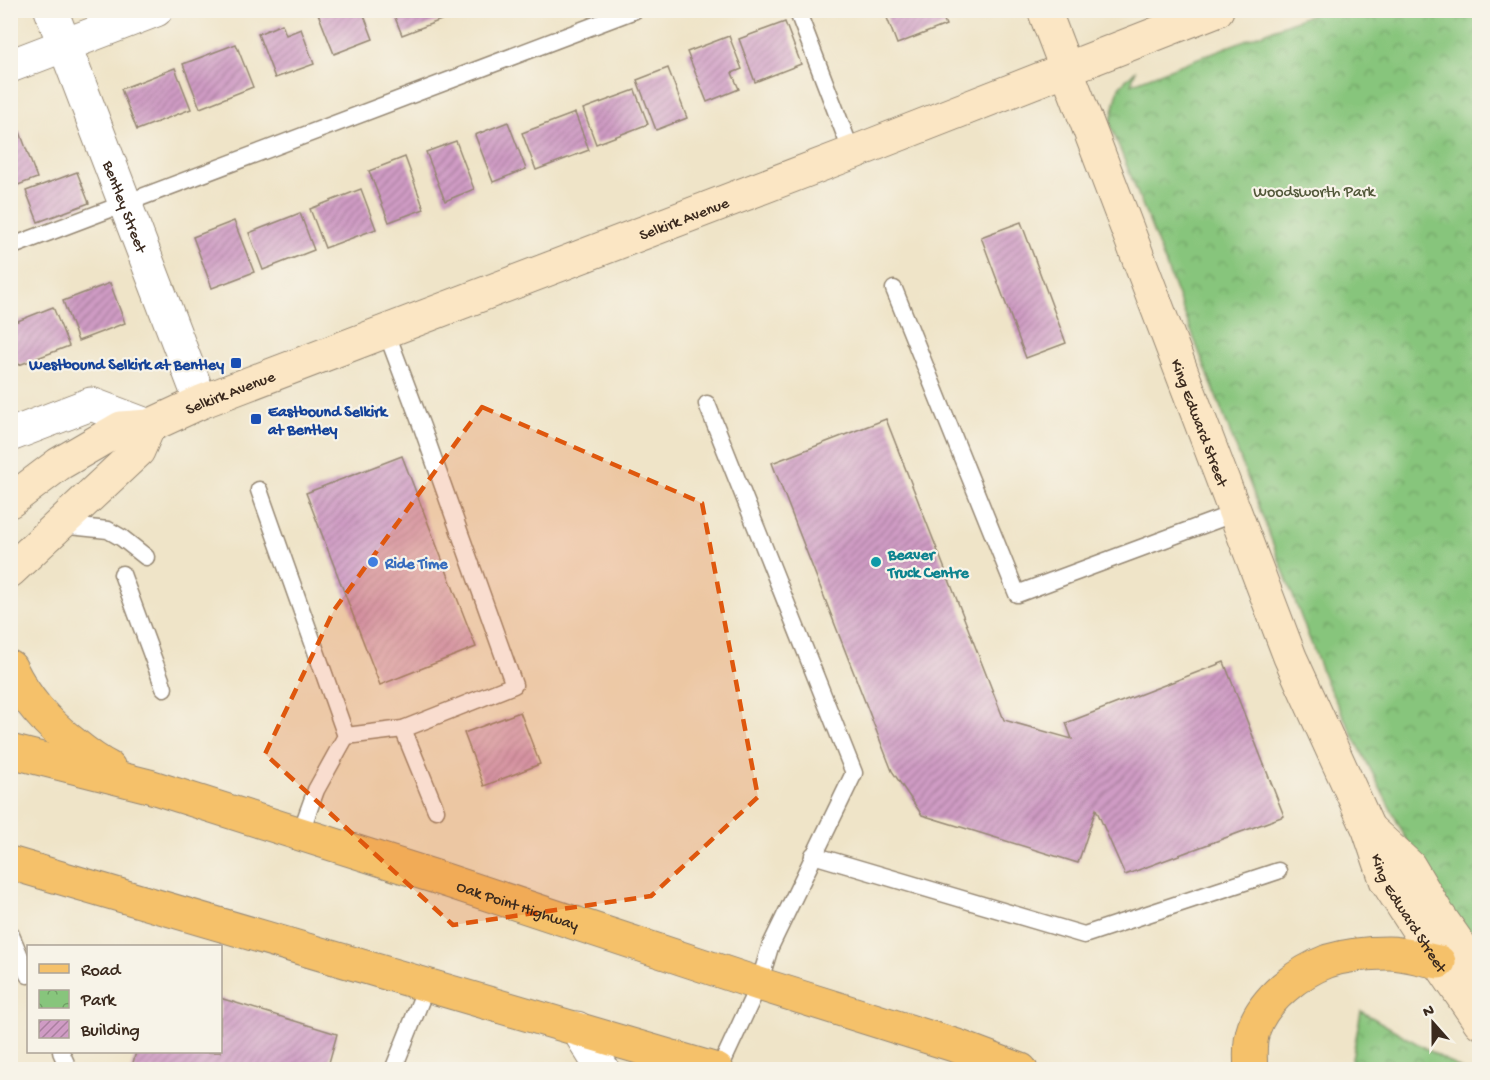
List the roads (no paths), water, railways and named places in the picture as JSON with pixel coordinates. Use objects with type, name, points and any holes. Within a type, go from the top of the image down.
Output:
[{"type":"main road","points":[[10,667],[29,701],[42,717],[95,761],[149,786]]},
{"type":"main road","name":"Oak Point Highway","points":[[10,751],[149,786],[957,1046],[1021,1070]]},
{"type":"main road","points":[[10,863],[718,1070]]},
{"type":"main road","points":[[1251,1070],[1250,1057],[1254,1029],[1277,993],[1304,973],[1329,961],[1356,955],[1390,953],[1439,962]]},
{"type":"street","name":"Bentley Street","points":[[51,10],[201,402]]},
{"type":"street","points":[[10,66],[156,10]]},
{"type":"street","name":"King Edward Street","points":[[1044,10],[1290,657],[1370,830],[1386,880],[1479,1022]]},
{"type":"street","name":"Selkirk Avenue","points":[[10,501],[59,464],[121,428],[149,426],[201,402],[852,153],[1217,10]]},
{"type":"street","points":[[10,435],[91,404],[149,426],[138,451],[10,571]]},
{"type":"street","name":"King Edward Street","points":[[1370,830],[1409,866],[1437,913],[1479,974]]},
{"type":"street","points":[[577,1028],[603,1070]]},
{"type":"lane","points":[[10,247],[635,10]]},
{"type":"lane","points":[[797,10],[852,153]]},
{"type":"lane","points":[[894,289],[1017,594],[1235,513]]},
{"type":"lane","points":[[346,736],[404,729],[514,685],[386,331]]},
{"type":"lane","points":[[707,404],[854,773],[770,947],[759,984],[718,1070]]},
{"type":"lane","points":[[259,490],[346,736],[316,790],[300,834]]},
{"type":"lane","points":[[59,525],[108,530],[146,557]]},
{"type":"lane","points":[[122,574],[164,688]]},
{"type":"lane","points":[[404,729],[436,810]]},
{"type":"lane","points":[[813,855],[1084,935],[1278,871]]},
{"type":"lane","points":[[10,933],[27,973]]},
{"type":"lane","points":[[393,1070],[427,985]]},
{"type":"lane","points":[[61,1053],[69,1070]]},
{"type":"place","name":"Westbound Selkirk at Bentley","points":[[236,363]]},
{"type":"place","name":"Eastbound Selkirk at Bentley","points":[[256,419]]},
{"type":"place","name":"Ride Time","points":[[373,562]]},
{"type":"place","name":"Beaver Truck Centre","points":[[876,562]]},
{"type":"park label","name":"Woodsworth Park","points":[[1314,190]]}]
